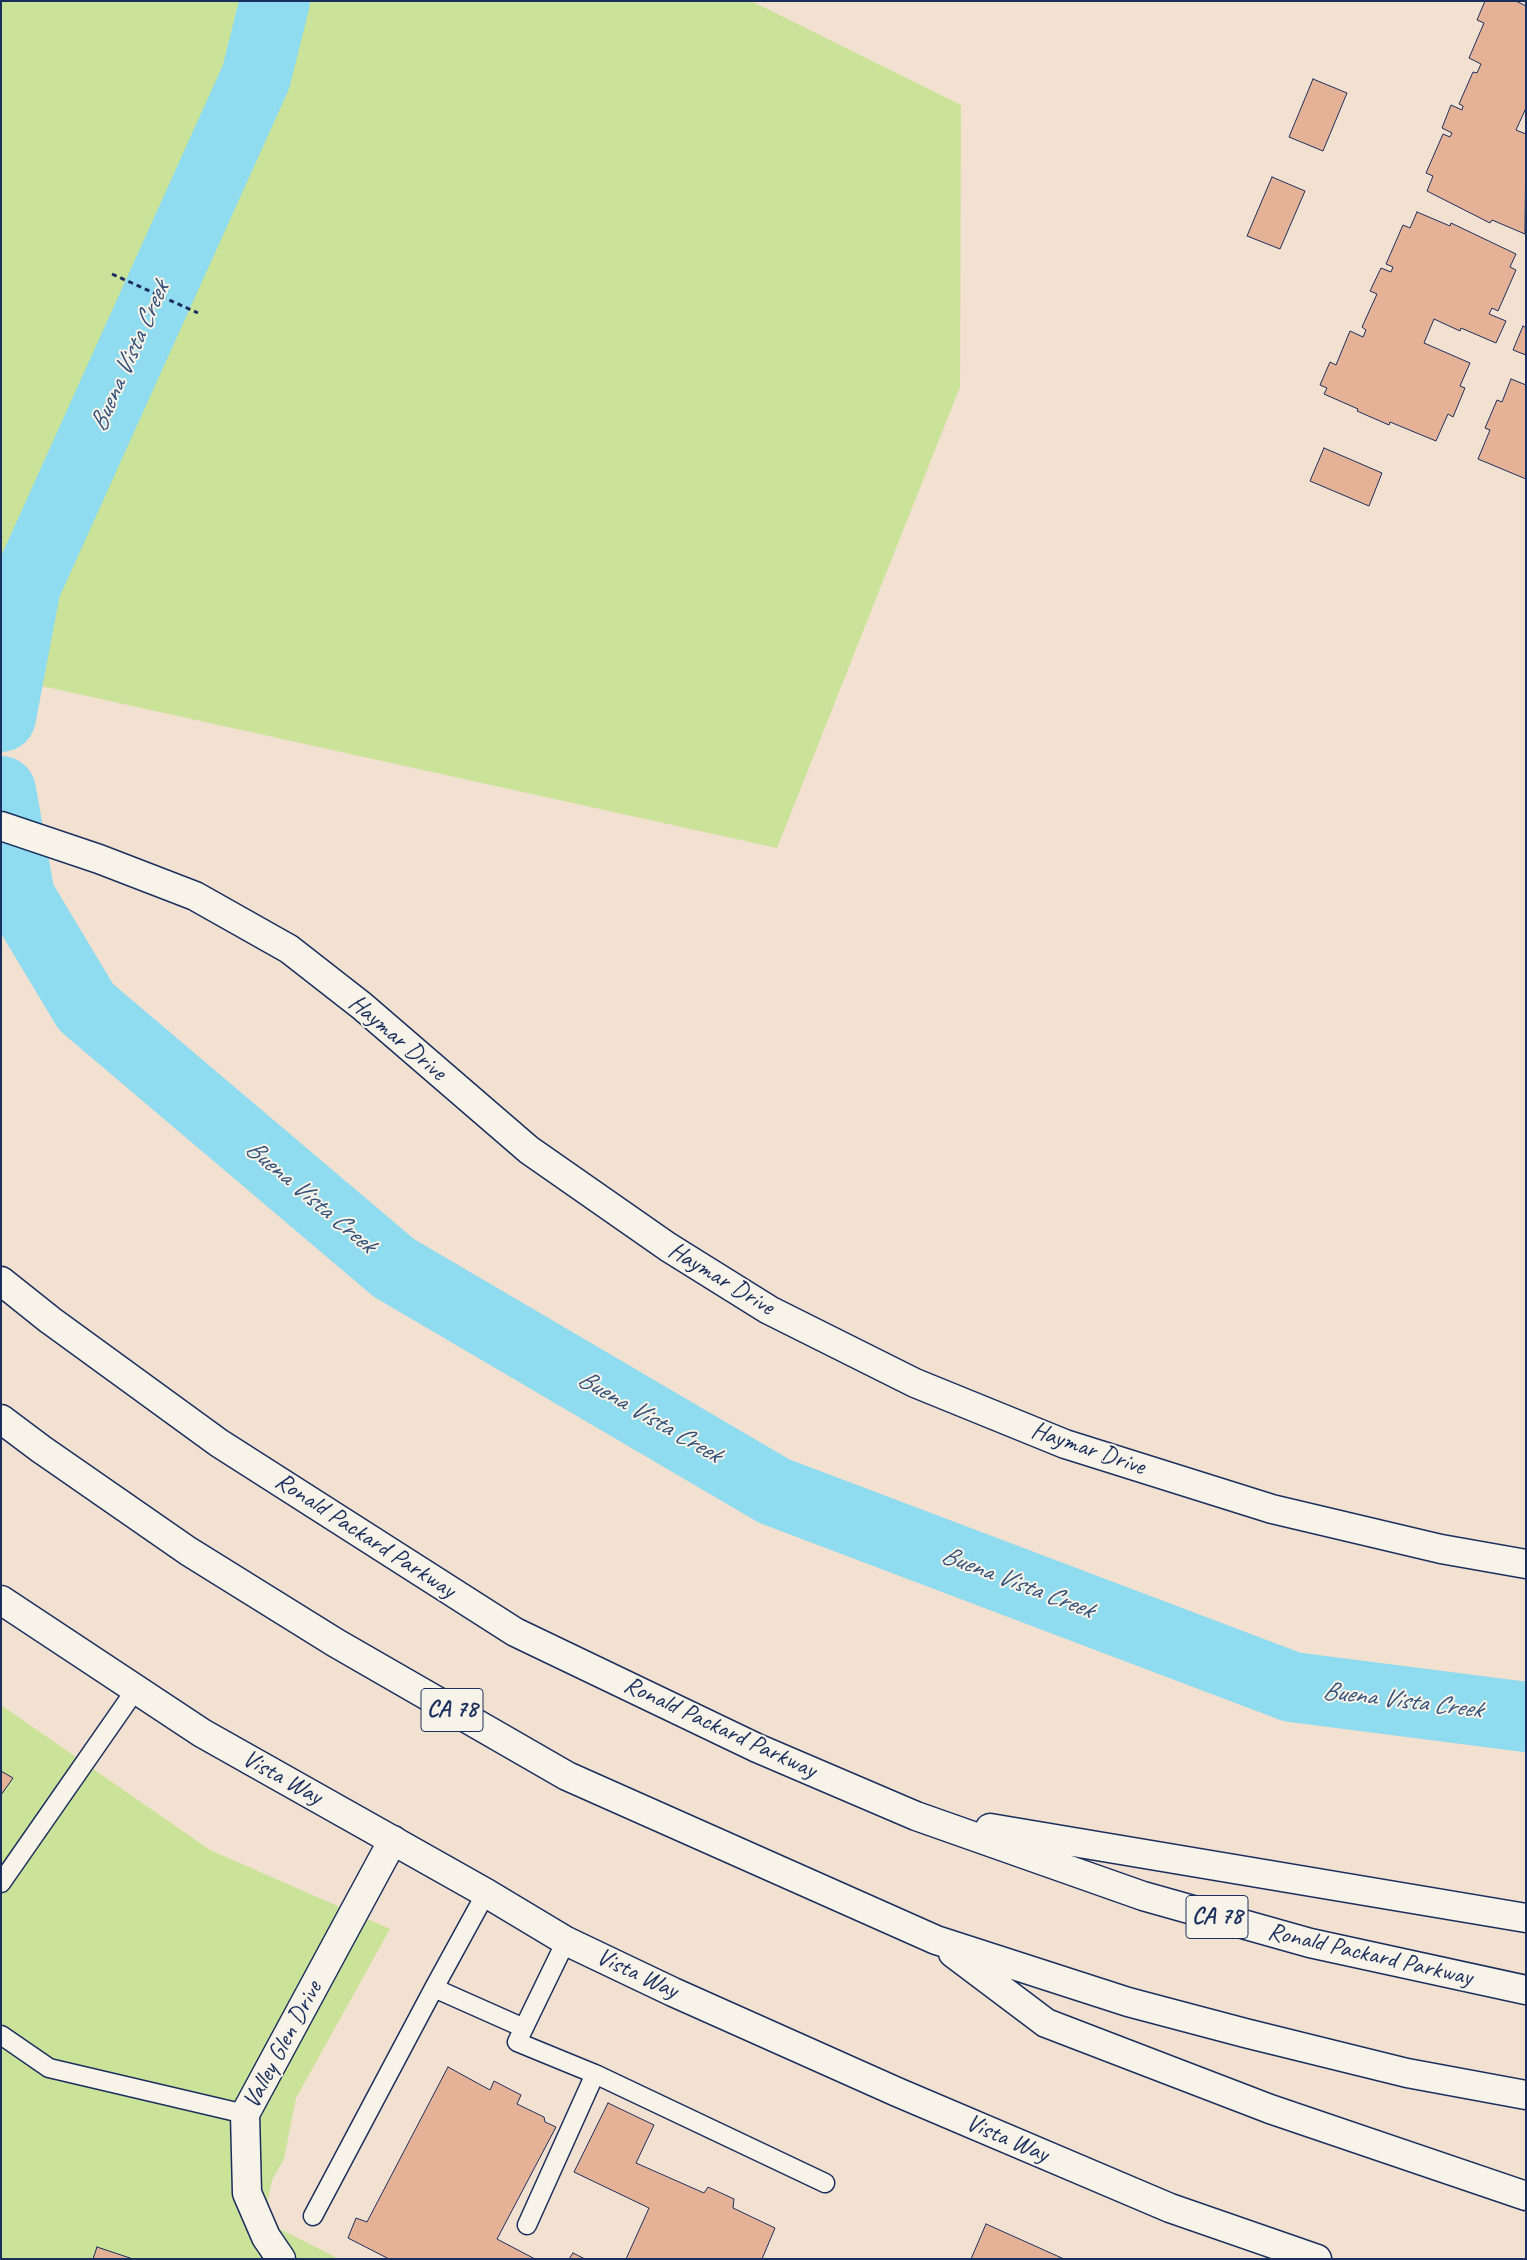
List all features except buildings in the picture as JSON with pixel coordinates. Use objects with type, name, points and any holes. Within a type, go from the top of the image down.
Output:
[{"type":"main road","name":"Haymar Drive","points":[[1,826],[99,858],[195,896],[289,949],[362,1006],[529,1150],[668,1247],[769,1310],[915,1383],[1065,1444],[1272,1509],[1440,1549],[1526,1564]]},
{"type":"main road","name":"Ronald Packard Parkway","points":[[1,1281],[50,1320],[219,1444],[515,1632],[757,1748],[916,1816],[1143,1896],[1319,1946],[1526,1990]]},
{"type":"main road","name":"CA 78","points":[[1,1419],[188,1551],[336,1643],[567,1776],[936,1940],[1128,2002],[1209,2024],[1407,2073],[1526,2095]]},
{"type":"main road","name":"Vista Way","points":[[1,1600],[202,1733],[486,1893],[566,1941],[672,1992],[897,2092],[1153,2201],[1317,2259]]},
{"type":"main road","points":[[916,1816],[1526,1918]]},
{"type":"main road","name":"Valley Glen Drive","points":[[281,2259],[266,2237],[247,2193],[245,2114],[393,1840]]},
{"type":"main road","points":[[936,1940],[1046,2023],[1270,2109],[1526,2196]]},
{"type":"lane","points":[[1,1883],[136,1690]]},
{"type":"lane","points":[[313,2216],[486,1893]]},
{"type":"lane","points":[[566,1941],[517,2042],[595,2074],[825,2183]]},
{"type":"lane","points":[[434,1988],[524,2028]]},
{"type":"lane","points":[[1,2035],[49,2068],[245,2114]]},
{"type":"lane","points":[[527,2225],[595,2074]]},
{"type":"path","points":[[112,274],[198,313]]},
{"type":"green space","points":[[1,1],[751,1],[961,105],[960,387],[777,848],[1,677]]},
{"type":"green space","points":[[1,1705],[210,1850],[390,1929],[296,2098],[284,2159],[272,2180],[268,2199],[272,2225],[339,2259],[1,2259]]},
{"type":"waterway","name":"Buena Vista Creek","points":[[1,717],[26,586],[256,77],[275,1]]},
{"type":"waterway","name":"Buena Vista Creek","points":[[1,791],[20,897],[86,1007],[394,1268],[774,1491],[1292,1687],[1526,1717]]}]
